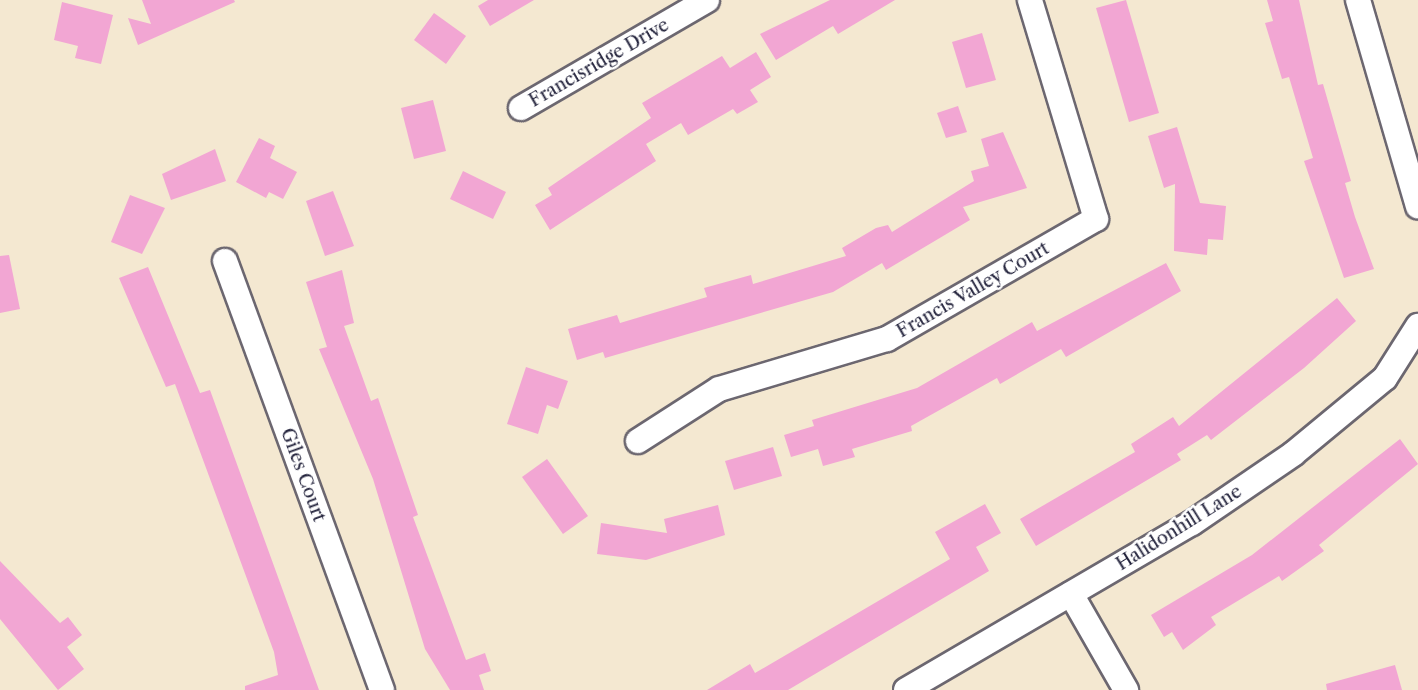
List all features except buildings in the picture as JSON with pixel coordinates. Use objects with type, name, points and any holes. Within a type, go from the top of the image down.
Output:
[{"type":"street","name":"Francisridge Drive","points":[[521,108],[708,0]]},
{"type":"street","name":"Francis Valley Court","points":[[638,441],[719,389],[887,339],[1096,219],[1030,0]]},
{"type":"street","points":[[1358,0],[1418,206]]},
{"type":"street","name":"Giles Court","points":[[225,261],[382,690]]},
{"type":"street","name":"Halidonhill Lane","points":[[906,690],[1192,523],[1293,454],[1386,378],[1418,326]]},
{"type":"street","points":[[1071,594],[1126,690]]}]
